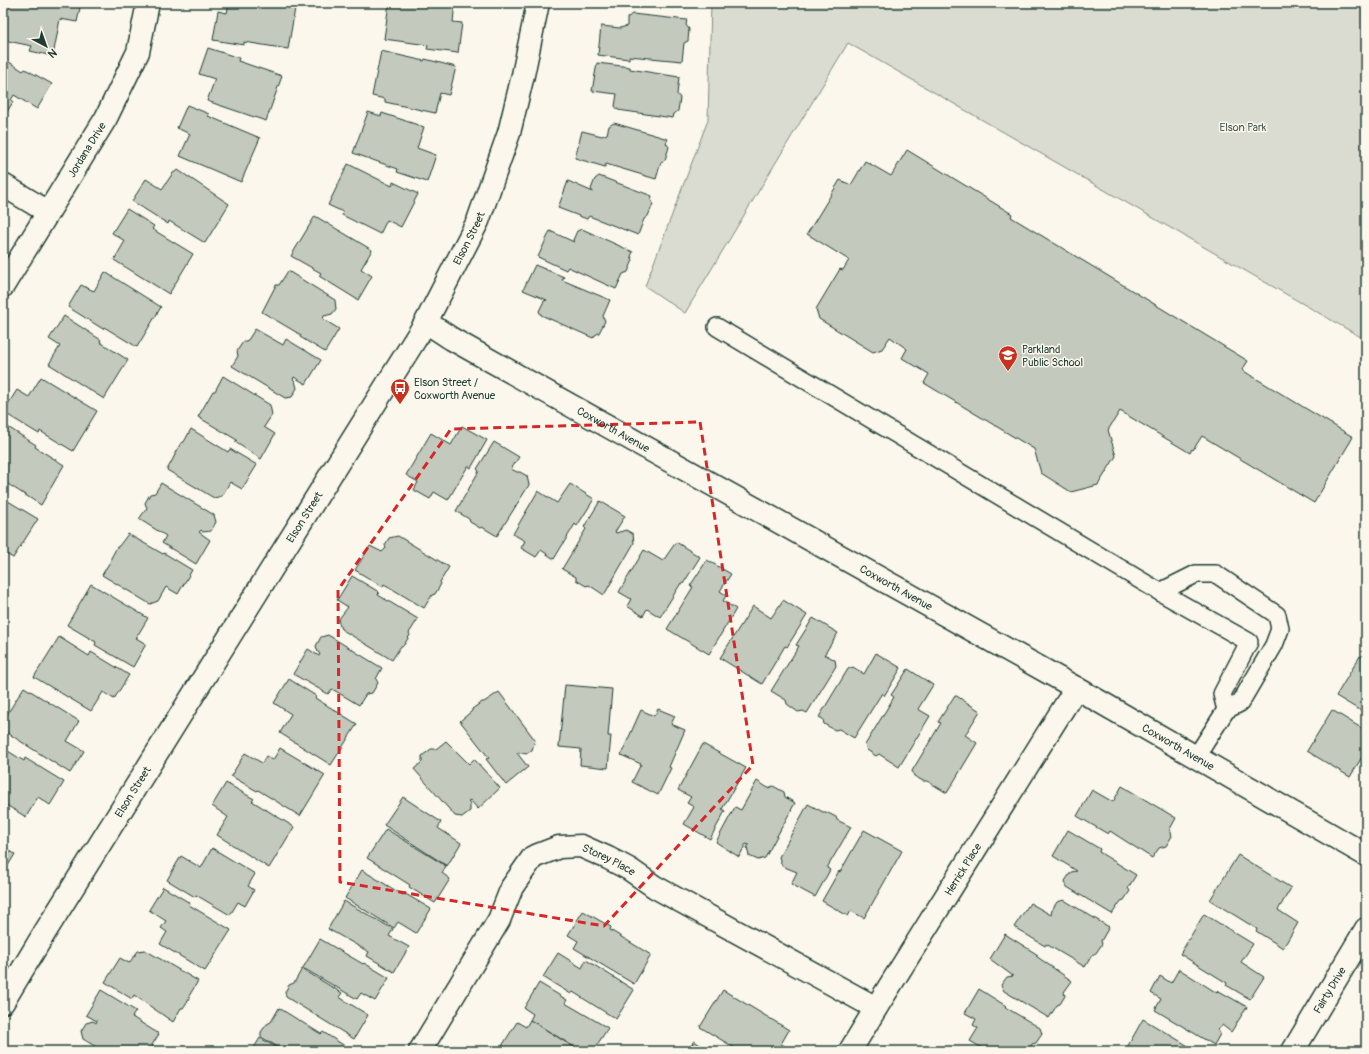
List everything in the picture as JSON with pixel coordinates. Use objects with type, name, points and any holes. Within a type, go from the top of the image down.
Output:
[{"type":"street","name":"Jordana Drive","points":[[3,286],[113,105],[138,52],[148,3]]},
{"type":"street","name":"Elson Street","points":[[3,1002],[426,322],[478,220],[509,133],[538,3]]},
{"type":"street","points":[[3,185],[48,212]]},
{"type":"street","name":"Coxworth Avenue","points":[[426,322],[459,343],[1076,688],[1366,855]]},
{"type":"street","name":"Herrick Place","points":[[850,1051],[1076,688]]},
{"type":"street","name":"Storey Place","points":[[420,1051],[499,920],[512,887],[533,858],[559,847],[581,846],[608,858],[629,869],[655,887],[876,1008]]},
{"type":"street","name":"Fairty Drive","points":[[1293,1051],[1366,929]]},
{"type":"lane","points":[[717,327],[1160,592],[1249,642],[1222,694],[1226,710]]},
{"type":"lane","points":[[1160,592],[1196,574],[1216,574],[1276,615],[1280,629],[1274,646],[1240,703],[1226,710],[1196,757]]},
{"type":"highlighted area","points":[[700,422],[753,765],[604,926],[340,882],[338,590],[451,429]]},
{"type":"green space","name":"Elson Park","points":[[711,3],[1366,3],[1366,340],[848,43],[685,313],[645,286],[708,120]]},
{"type":"building","points":[[3,3],[81,3],[77,22],[60,19],[53,56],[30,51],[32,46],[3,40]]},
{"type":"building","points":[[229,3],[296,3],[288,49],[244,42],[244,45],[213,40],[218,11],[227,13]]},
{"type":"building","points":[[389,3],[455,3],[453,22],[462,23],[458,53],[427,49],[428,45],[384,39]]},
{"type":"building","points":[[632,14],[687,20],[686,25],[689,29],[688,41],[684,43],[682,61],[629,56],[629,59],[598,55],[601,26],[620,28],[627,26],[627,18]]},
{"type":"building","points":[[208,48],[239,58],[238,61],[282,76],[266,121],[207,101],[215,79],[199,74]]},
{"type":"building","points":[[381,51],[424,61],[425,59],[456,67],[449,95],[440,93],[435,113],[385,102],[385,99],[372,96]]},
{"type":"building","points":[[3,58],[23,71],[25,69],[52,84],[37,109],[14,95],[11,100],[13,102],[3,118]]},
{"type":"building","points":[[597,63],[630,67],[630,69],[679,77],[677,94],[680,98],[678,111],[674,114],[673,118],[618,110],[615,106],[617,94],[592,91]]},
{"type":"building","points":[[187,105],[209,114],[208,116],[260,138],[241,182],[180,156],[190,134],[177,128]]},
{"type":"building","points":[[368,112],[381,116],[382,113],[424,127],[417,148],[436,155],[427,182],[397,172],[398,169],[353,153]]},
{"type":"building","points":[[614,123],[668,139],[666,143],[669,147],[665,160],[661,162],[656,179],[606,164],[605,167],[575,158],[582,131],[602,136],[607,134],[609,126]]},
{"type":"building","points":[[907,150],[1012,214],[1011,217],[1248,361],[1242,370],[1353,437],[1314,503],[1202,436],[1190,453],[1120,411],[1108,430],[1116,456],[1098,485],[1071,492],[1041,473],[1034,449],[924,383],[929,374],[902,358],[907,349],[890,337],[882,349],[873,352],[819,319],[816,309],[840,269],[843,270],[849,260],[807,234],[840,180],[851,185],[865,161],[891,176]]},
{"type":"building","points":[[348,164],[392,186],[393,182],[418,194],[401,227],[387,220],[380,234],[342,215],[343,212],[328,205]]},
{"type":"building","points":[[178,170],[229,204],[205,243],[169,221],[168,224],[132,201],[146,179],[162,189],[173,173]]},
{"type":"building","points":[[599,176],[652,196],[651,200],[653,204],[648,216],[644,219],[638,235],[589,216],[587,219],[558,208],[568,181],[593,192],[591,189],[595,179]]},
{"type":"building","points":[[127,209],[154,226],[152,229],[193,254],[169,294],[114,260],[125,241],[112,233]]},
{"type":"building","points":[[315,216],[372,250],[361,269],[372,276],[358,300],[319,276],[321,273],[291,256]]},
{"type":"building","points":[[582,229],[633,252],[631,256],[633,260],[628,272],[623,274],[616,289],[568,267],[566,270],[538,257],[550,231],[574,242],[573,240],[577,231]]},
{"type":"building","points":[[535,265],[564,277],[562,280],[610,300],[603,316],[605,321],[599,333],[593,338],[541,315],[539,311],[544,301],[547,300],[523,290]]},
{"type":"building","points":[[288,271],[335,300],[336,309],[332,314],[324,316],[323,319],[339,329],[325,352],[300,337],[301,335],[262,312],[276,285],[279,285]]},
{"type":"building","points":[[105,272],[161,307],[137,347],[104,327],[103,329],[68,307],[81,285],[94,291]]},
{"type":"building","points":[[64,316],[128,360],[104,399],[49,364],[60,346],[49,339]]},
{"type":"building","points":[[255,329],[283,345],[286,339],[321,360],[306,384],[294,377],[293,379],[297,388],[292,397],[285,398],[232,366],[238,356],[237,351],[243,342],[248,340]]},
{"type":"building","points":[[223,376],[270,405],[272,415],[264,427],[275,434],[261,459],[235,442],[237,440],[198,417]]},
{"type":"building","points":[[41,377],[97,411],[73,451],[40,431],[39,434],[3,412],[17,390],[29,397]]},
{"type":"building","points":[[3,424],[36,445],[35,447],[64,465],[41,505],[3,481]]},
{"type":"building","points":[[462,426],[487,440],[471,468],[468,466],[448,500],[434,492],[430,499],[414,490],[418,482],[406,475],[431,433],[451,445]]},
{"type":"building","points":[[191,429],[228,452],[230,449],[257,465],[242,489],[230,482],[222,496],[214,498],[167,470],[175,453],[181,443],[184,442]]},
{"type":"building","points":[[494,442],[519,457],[511,469],[527,476],[529,485],[497,536],[470,522],[469,519],[456,511],[479,471],[477,469]]},
{"type":"building","points":[[161,483],[214,515],[216,522],[211,531],[203,532],[201,530],[199,532],[210,540],[196,564],[162,543],[166,536],[139,519],[147,508],[145,503],[150,494],[155,493]]},
{"type":"building","points":[[570,484],[594,499],[577,526],[575,524],[554,559],[541,550],[536,557],[521,548],[525,541],[513,534],[538,491],[557,503]]},
{"type":"building","points":[[3,498],[38,519],[13,558],[3,552]]},
{"type":"building","points":[[600,501],[625,516],[615,532],[626,530],[633,534],[634,543],[604,595],[589,585],[586,586],[576,580],[576,577],[562,569],[586,529],[584,527]]},
{"type":"building","points":[[128,534],[192,570],[178,594],[166,587],[158,601],[150,604],[102,575],[117,547]]},
{"type":"building","points":[[398,536],[449,567],[435,594],[432,595],[424,608],[384,584],[383,587],[355,570],[370,546],[382,552],[386,548],[385,545],[389,538]]},
{"type":"building","points":[[676,542],[700,557],[683,584],[681,583],[660,617],[647,609],[643,616],[627,606],[631,599],[619,592],[644,550],[663,561]]},
{"type":"building","points":[[707,560],[731,574],[720,591],[726,595],[723,601],[736,609],[709,654],[667,629],[693,587],[690,586]]},
{"type":"building","points":[[352,576],[379,592],[378,595],[418,619],[409,633],[410,635],[404,645],[401,646],[392,660],[341,629],[338,620],[348,607],[337,600]]},
{"type":"building","points":[[91,584],[148,618],[136,638],[146,644],[133,667],[95,645],[96,642],[67,625]]},
{"type":"building","points":[[783,600],[807,615],[787,647],[785,646],[762,684],[720,658],[753,606],[771,618]]},
{"type":"building","points":[[813,618],[838,633],[824,655],[835,660],[836,666],[807,713],[803,711],[798,712],[787,704],[786,700],[771,691],[799,646],[796,645]]},
{"type":"building","points":[[328,635],[382,668],[376,679],[378,683],[372,693],[366,694],[359,705],[332,689],[328,694],[293,674],[308,649],[319,656],[320,654],[316,646],[321,637]]},
{"type":"building","points":[[59,637],[89,656],[91,652],[129,675],[114,699],[103,692],[91,711],[34,677]]},
{"type":"building","points":[[876,653],[901,668],[884,696],[882,693],[854,738],[839,729],[835,730],[824,724],[823,719],[819,717],[848,669],[853,667],[864,674]]},
{"type":"building","points":[[1360,656],[1366,659],[1366,714],[1336,696]]},
{"type":"building","points":[[908,669],[933,685],[918,709],[930,716],[899,767],[879,754],[876,756],[867,750],[865,745],[894,697],[891,695]]},
{"type":"building","points":[[289,679],[316,696],[315,698],[357,724],[331,765],[280,733],[291,714],[274,703]]},
{"type":"building","points":[[565,685],[612,689],[608,736],[611,736],[608,768],[580,765],[581,749],[559,747]]},
{"type":"building","points":[[24,687],[79,721],[67,741],[84,751],[70,773],[3,730],[3,721]]},
{"type":"building","points":[[499,692],[535,740],[532,750],[526,754],[517,753],[528,767],[506,785],[486,759],[489,758],[460,721],[472,711],[472,709]]},
{"type":"building","points":[[955,695],[980,711],[965,735],[977,743],[947,793],[927,781],[923,781],[914,776],[912,771],[941,723],[938,722]]},
{"type":"building","points":[[658,709],[675,716],[671,724],[685,730],[669,767],[671,768],[658,795],[632,782],[641,764],[621,755],[641,710],[654,716]]},
{"type":"building","points":[[1332,710],[1366,731],[1366,759],[1362,757],[1350,777],[1307,751]]},
{"type":"building","points":[[446,741],[469,764],[474,759],[500,788],[478,809],[470,800],[468,801],[470,803],[470,811],[462,817],[455,816],[414,769],[422,762],[422,756],[431,749],[436,749]]},
{"type":"building","points":[[703,744],[746,768],[722,809],[725,811],[710,839],[684,824],[694,807],[687,803],[691,797],[678,790]]},
{"type":"building","points":[[3,748],[24,761],[25,758],[64,782],[50,805],[38,797],[26,817],[3,803]]},
{"type":"building","points":[[280,748],[325,775],[300,816],[258,790],[257,791],[231,776],[245,753],[262,763],[266,756],[273,760]]},
{"type":"building","points":[[757,781],[768,788],[773,786],[784,792],[785,797],[795,803],[765,858],[758,860],[749,856],[747,847],[749,845],[746,844],[739,857],[716,842],[735,807],[741,810]]},
{"type":"building","points":[[226,783],[254,799],[252,801],[294,827],[269,868],[217,835],[228,817],[212,806]]},
{"type":"building","points":[[1122,786],[1176,818],[1170,829],[1172,836],[1166,846],[1159,848],[1152,858],[1110,831],[1108,834],[1077,816],[1092,790],[1113,802]]},
{"type":"building","points":[[403,797],[441,822],[438,828],[461,843],[447,866],[384,825]]},
{"type":"building","points":[[808,804],[836,817],[837,820],[851,827],[827,868],[830,870],[815,897],[791,884],[797,872],[782,866],[779,857]]},
{"type":"building","points":[[386,829],[446,866],[442,873],[450,879],[435,903],[409,887],[410,885],[367,858]]},
{"type":"building","points":[[864,830],[902,851],[864,918],[851,911],[848,916],[822,901]]},
{"type":"building","points":[[1068,830],[1100,849],[1099,852],[1136,875],[1128,888],[1130,891],[1112,914],[1067,887],[1065,881],[1071,872],[1077,871],[1053,856]]},
{"type":"building","points":[[3,847],[15,854],[3,874]]},
{"type":"building","points":[[212,848],[255,874],[248,886],[254,890],[245,906],[238,902],[230,915],[196,895],[195,897],[167,880],[181,856],[201,868]]},
{"type":"building","points":[[1238,855],[1291,888],[1278,910],[1298,923],[1283,948],[1256,931],[1257,929],[1210,900]]},
{"type":"building","points":[[362,870],[403,895],[404,893],[431,909],[416,933],[398,922],[394,928],[345,898]]},
{"type":"building","points":[[163,887],[190,903],[189,905],[231,930],[205,971],[160,944],[167,932],[161,928],[166,921],[149,910]]},
{"type":"building","points":[[1064,900],[1109,927],[1101,941],[1102,944],[1096,953],[1092,955],[1085,967],[1046,944],[1045,946],[1014,927],[1030,903],[1051,915],[1057,902]]},
{"type":"building","points":[[344,901],[393,929],[389,936],[409,947],[394,972],[367,956],[369,952],[328,929]]},
{"type":"building","points":[[583,911],[611,927],[610,930],[651,955],[634,984],[574,948],[578,941],[568,935]]},
{"type":"building","points":[[1204,914],[1253,944],[1241,962],[1264,977],[1250,999],[1226,985],[1227,983],[1180,954]]},
{"type":"building","points":[[1005,934],[1038,955],[1036,956],[1072,981],[1064,992],[1065,996],[1049,1018],[1004,991],[1001,985],[1007,977],[1013,976],[990,959]]},
{"type":"building","points":[[320,939],[389,978],[375,1001],[361,993],[357,999],[303,968]]},
{"type":"building","points":[[145,950],[198,981],[189,996],[190,998],[183,1008],[181,1008],[173,1022],[134,995],[132,999],[105,982],[120,958],[129,963],[138,951]]},
{"type":"building","points":[[558,953],[582,968],[586,960],[634,990],[616,1019],[573,992],[571,994],[543,977]]},
{"type":"building","points":[[302,969],[342,993],[339,997],[368,1015],[354,1039],[286,997],[285,992],[289,985],[294,983]]},
{"type":"building","points":[[1179,969],[1217,993],[1219,991],[1247,1007],[1231,1032],[1222,1025],[1218,1030],[1220,1034],[1214,1045],[1155,1010],[1161,999],[1151,993],[1160,976],[1171,983]]},
{"type":"building","points":[[539,983],[567,1000],[565,1003],[608,1028],[593,1051],[581,1051],[530,1020],[533,1014],[524,1008]]},
{"type":"building","points":[[979,989],[1040,1028],[1042,1034],[1036,1043],[1032,1044],[1028,1051],[987,1051],[970,1041],[978,1028],[973,1025],[976,1019],[965,1013]]},
{"type":"building","points":[[101,990],[136,1011],[132,1017],[159,1034],[152,1045],[154,1051],[103,1051],[83,1039],[81,1031],[86,1023],[93,1021],[96,1023],[97,1021],[86,1015]]},
{"type":"building","points":[[723,990],[789,1030],[781,1044],[785,1046],[782,1051],[740,1051],[700,1027]]},
{"type":"building","points":[[279,1008],[321,1034],[323,1032],[348,1048],[346,1051],[285,1051],[261,1037],[261,1032],[267,1024],[271,1022]]},
{"type":"building","points":[[1143,1019],[1190,1047],[1190,1051],[1125,1051]]},
{"type":"building","points":[[530,1020],[580,1051],[510,1051],[502,1046],[517,1022],[526,1027]]},
{"type":"building","points":[[260,1038],[283,1051],[252,1051]]},
{"type":"building","points":[[694,1041],[710,1051],[688,1051]]},
{"type":"place","name":"Parkland Public School","points":[[1008,372]]},
{"type":"place","name":"Elson Street / Coxworth Avenue","points":[[400,405]]}]
